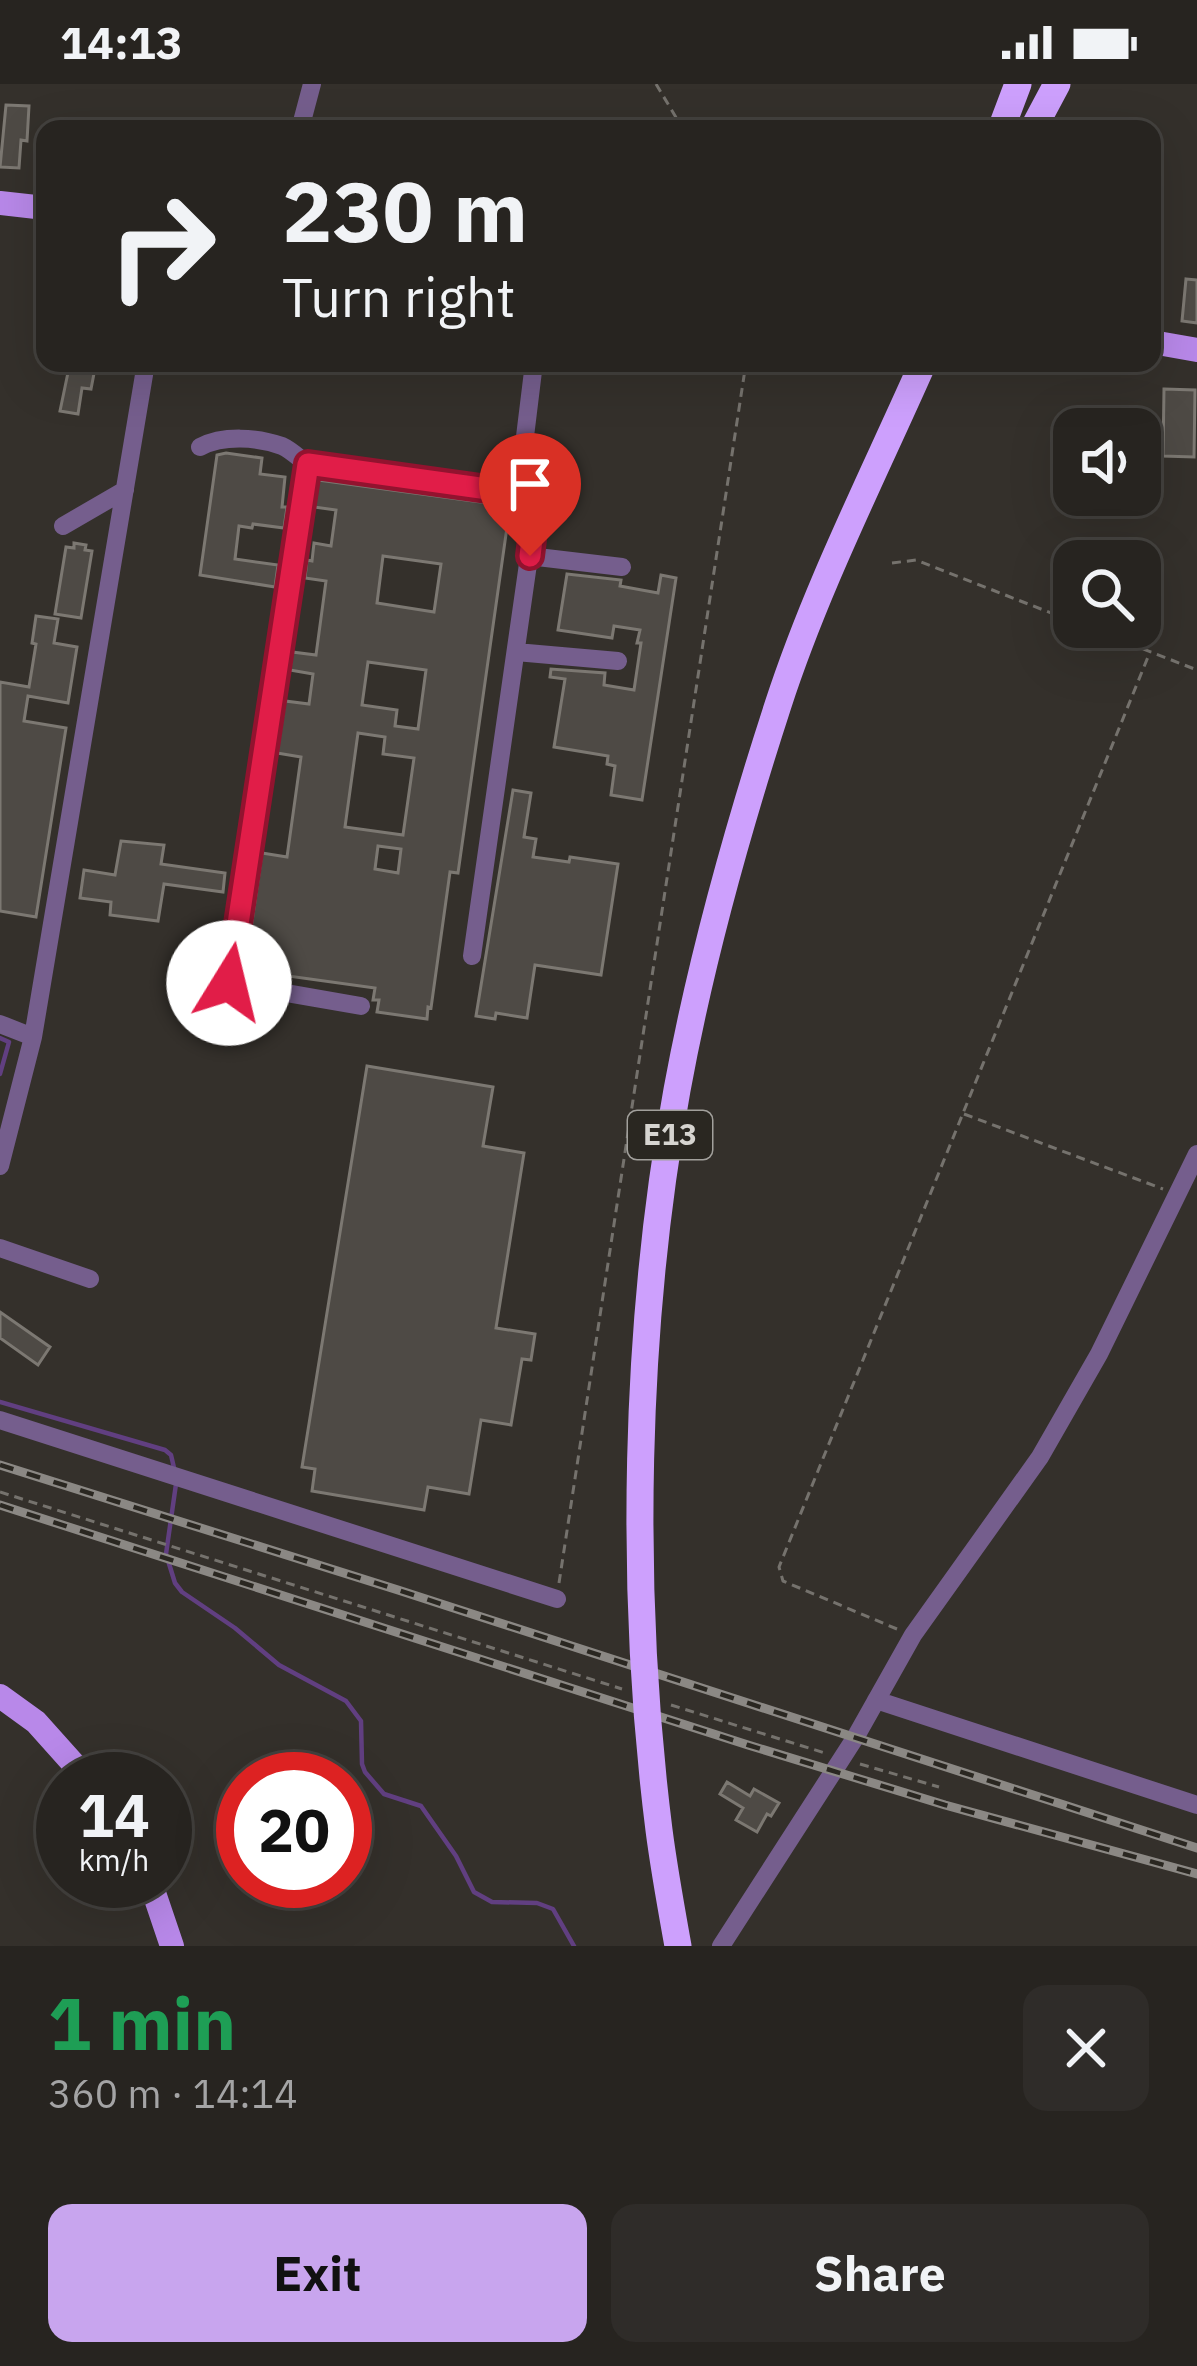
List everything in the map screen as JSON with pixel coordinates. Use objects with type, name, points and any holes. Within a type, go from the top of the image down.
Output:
[{"type":"highway","points":[[1002,120],[1016,84]]},
{"type":"highway","points":[[1023,120],[1037,84]]},
{"type":"highway","points":[[1038,120],[1057,84]]},
{"type":"highway","name":"E13","points":[[664,1946],[640,1790],[627,1572],[628,1428],[637,1300],[660,1115],[685,983],[760,715],[811,577],[900,372]]},
{"type":"highway","name":"E13","points":[[678,1946],[659,1831],[642,1613],[642,1430],[663,1180],[702,970],[779,701],[919,372]]},
{"type":"main road","points":[[0,203],[36,207]]},
{"type":"main road","points":[[1161,344],[1197,350]]},
{"type":"main road","points":[[0,1696],[36,1722],[63,1752]]},
{"type":"main road","points":[[159,1908],[172,1946]]},
{"type":"street","points":[[302,120],[312,84]]},
{"type":"street","points":[[0,1166],[33,1037],[145,372]]},
{"type":"street","points":[[472,956],[535,514],[521,461],[533,372]]},
{"type":"street","points":[[200,446],[222,438],[249,440],[285,447],[308,464],[530,495]]},
{"type":"street","points":[[308,464],[229,983],[361,1006]]},
{"type":"street","points":[[63,526],[125,490]]},
{"type":"street","points":[[530,556],[622,567]]},
{"type":"street","points":[[516,652],[618,661]]},
{"type":"street","points":[[0,1024],[33,1037]]},
{"type":"street","points":[[721,1946],[842,1758],[913,1635],[1040,1457],[1100,1354],[1197,1154]]},
{"type":"street","points":[[0,1248],[90,1279]]},
{"type":"street","points":[[0,1420],[557,1599]]},
{"type":"street","points":[[876,1700],[1197,1805]]},
{"type":"path","points":[[656,84],[678,120]]},
{"type":"path","points":[[557,1599],[745,372]]},
{"type":"path","points":[[892,562],[916,560],[1053,614]]},
{"type":"path","points":[[1140,648],[1197,670]]},
{"type":"path","points":[[913,1635],[783,1581],[778,1567],[1150,652]]},
{"type":"path","points":[[963,1114],[1179,1195]]},
{"type":"path","points":[[0,1492],[621,1689]]},
{"type":"path","points":[[665,1703],[939,1787]]},
{"type":"building","points":[[6,105],[29,106],[19,168],[0,167]]},
{"type":"building","points":[[1186,279],[1197,280],[1197,323],[1182,321]]},
{"type":"building","points":[[68,372],[94,372],[91,389],[82,388],[78,414],[60,411]]},
{"type":"building","points":[[1164,389],[1195,390],[1194,457],[1163,456]]},
{"type":"building","points":[[217,455],[262,458],[260,474],[285,477],[284,528],[239,526],[235,559],[278,565],[275,587],[200,575]]},
{"type":"building","points":[[318,480],[510,506],[458,873],[450,872],[427,1019],[377,1012],[375,988],[245,970],[262,853],[287,857],[301,757],[277,753],[285,701],[309,704],[313,674],[290,670],[292,652],[316,655],[326,581],[305,578],[307,560],[312,561],[314,543],[331,546],[336,510],[314,507]],"holes":[[[383,556],[441,564],[434,612],[377,603]],[[368,662],[426,670],[418,729],[395,726],[397,710],[362,705]],[[358,733],[385,737],[383,754],[414,758],[403,835],[345,827]],[[378,846],[401,849],[398,873],[375,869]]]},
{"type":"building","points":[[74,543],[92,551],[81,618],[55,614],[66,547],[74,548]]},
{"type":"building","points":[[567,574],[621,580],[620,586],[658,593],[661,575],[676,578],[642,800],[611,795],[615,766],[607,764],[608,756],[554,747],[565,679],[550,677],[551,669],[605,673],[604,685],[634,690],[641,643],[637,643],[640,630],[614,626],[612,638],[558,630]]},
{"type":"building","points":[[36,616],[58,619],[54,643],[77,647],[68,703],[28,696],[24,721],[66,728],[36,917],[0,911],[0,682],[29,687]]},
{"type":"building","points":[[513,790],[531,793],[524,837],[536,839],[533,857],[618,864],[601,975],[535,965],[527,1018],[496,1013],[495,1019],[476,1016]]},
{"type":"building","points":[[121,841],[164,845],[161,864],[225,873],[223,892],[164,884],[158,921],[110,915],[111,902],[80,898],[84,870],[115,875]]},
{"type":"building","points":[[198,948],[213,950],[207,988],[193,986]]},
{"type":"building","points":[[367,1066],[493,1087],[483,1146],[524,1153],[496,1328],[535,1334],[531,1360],[522,1359],[511,1425],[481,1420],[469,1494],[428,1487],[424,1510],[312,1491],[315,1469],[302,1467]]},
{"type":"building","points":[[0,1312],[50,1347],[38,1365],[0,1338]]},
{"type":"building","points":[[727,1782],[750,1796],[754,1789],[779,1803],[757,1832],[736,1820],[743,1808],[720,1794]]},
{"type":"waterway","points":[[0,1038],[9,1042],[0,1074]]},
{"type":"waterway","points":[[0,1402],[165,1450],[175,1472]]},
{"type":"waterway","points":[[176,1484],[166,1554],[182,1592],[279,1665],[346,1701],[361,1721],[365,1772],[384,1794],[421,1806],[474,1892],[492,1902],[537,1903],[553,1909],[574,1946]]},
{"type":"railway","points":[[0,1465],[1197,1848]]},
{"type":"railway","points":[[0,1505],[748,1745],[1197,1874]]},
{"type":"route","points":[[229,983],[308,464],[530,495],[535,514],[530,556]]}]
